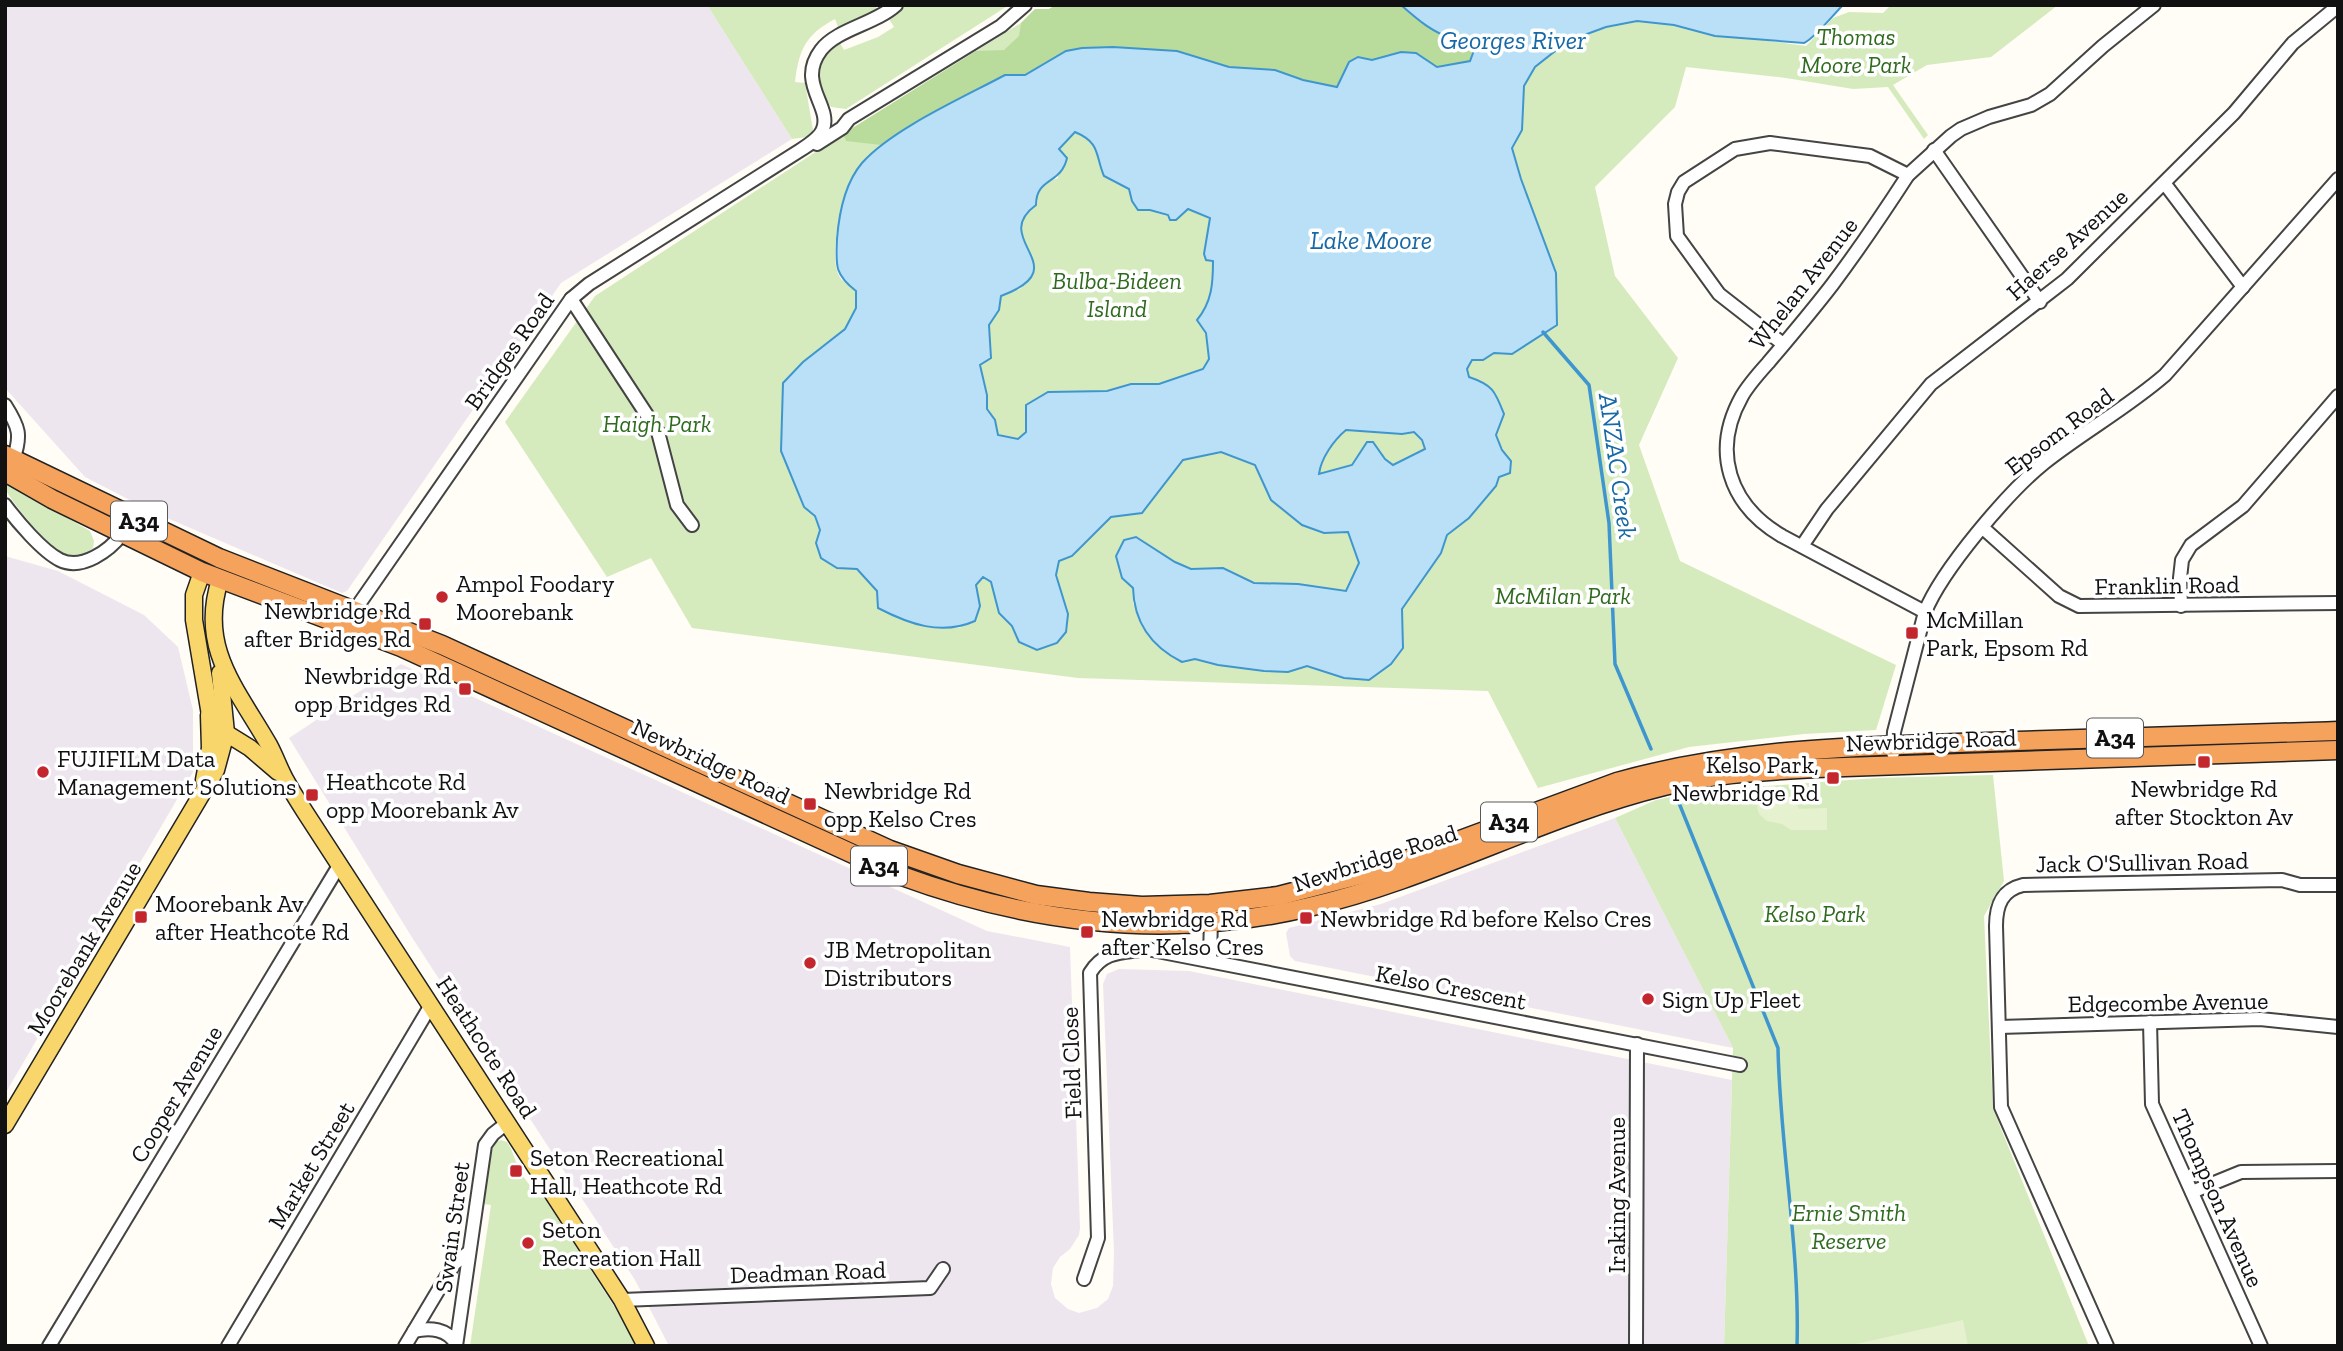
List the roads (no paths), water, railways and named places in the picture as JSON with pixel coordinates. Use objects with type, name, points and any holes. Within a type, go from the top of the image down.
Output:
[{"type":"highway","name":"Newbridge Road","points":[[8,462],[52,499],[202,572],[442,645],[821,820],[948,871],[1008,888],[1072,900],[1142,906],[1210,904],[1278,895],[1359,877],[1584,793],[1643,783],[1750,754],[1893,745],[2338,731]]},
{"type":"highway","name":"Newbridge Road","points":[[8,462],[350,618],[845,851],[973,900],[1055,917],[1138,925],[1211,923],[1257,917],[1346,897],[1599,805],[1643,783]]},
{"type":"highway","points":[[202,572],[209,562],[223,560]]},
{"type":"highway","name":"Heathcote Road","points":[[220,579],[223,560]]},
{"type":"highway","name":"Newbridge Road","points":[[1685,773],[2338,750]]},
{"type":"main road","name":"Heathcote Road","points":[[202,572],[193,606],[209,709],[228,731],[284,777]]},
{"type":"main road","name":"Heathcote Road","points":[[220,579],[212,614],[218,654],[233,688],[264,737],[284,777],[622,1300],[646,1346]]},
{"type":"main road","name":"Moorebank Avenue","points":[[216,749],[228,731],[218,654]]},
{"type":"main road","name":"Moorebank Avenue","points":[[5,1125],[216,770],[216,749],[209,709]]},
{"type":"main road","points":[[228,731],[250,725],[264,737]]},
{"type":"street","points":[[810,143],[824,128],[823,111],[812,76],[820,51],[838,36],[881,17],[896,5]]},
{"type":"street","name":"Bridges Road","points":[[350,618],[571,299],[589,284],[810,143],[815,145],[842,128],[849,119],[1001,26],[1025,5]]},
{"type":"street","name":"Whelan Avenue","points":[[1925,612],[1765,526],[1753,514],[1732,482],[1727,457],[1727,435],[1743,393],[1832,284],[1908,175],[1961,129],[1989,117],[2031,105],[2050,94],[2154,5]]},
{"type":"street","name":"Haerse Avenue","points":[[1802,546],[1827,509],[1931,384],[2067,279],[2234,113],[2293,43],[2338,6]]},
{"type":"street","points":[[823,111],[835,119],[849,119]]},
{"type":"street","points":[[1783,344],[1719,293],[1677,236],[1675,204],[1684,182],[1735,149],[1770,143],[1870,156],[1908,175]]},
{"type":"street","points":[[1934,150],[2040,302]]},
{"type":"street","name":"Epsom Road","points":[[1894,766],[1894,732],[1925,612],[1943,578],[2018,486],[2038,468],[2147,391],[2165,375],[2338,179]]},
{"type":"street","points":[[2165,184],[2243,287]]},
{"type":"street","points":[[571,299],[658,432],[677,505],[692,525]]},
{"type":"street","points":[[2181,606],[2182,560],[2190,545],[2243,506],[2338,396]]},
{"type":"street","points":[[5,405],[17,424],[19,442],[8,462]]},
{"type":"street","points":[[5,505],[46,549],[60,560],[69,563],[86,560],[107,550],[122,534]]},
{"type":"street","name":"Franklin Road","points":[[1983,528],[2059,596],[2079,606],[2338,603]]},
{"type":"street","name":"Cooper Avenue","points":[[49,1346],[340,864]]},
{"type":"street","name":"Jack O'Sullivan Road","points":[[2108,1346],[2001,1107],[1996,915],[2002,897],[2007,891],[2017,887],[2282,880],[2300,885],[2338,885]]},
{"type":"street","points":[[1210,904],[1210,961]]},
{"type":"street","name":"Field Close","points":[[1084,1279],[1098,1238],[1090,973],[1097,961],[1112,954],[1147,948],[1210,961]]},
{"type":"street","name":"Kelso Crescent","points":[[1210,961],[1740,1065]]},
{"type":"street","name":"Market Street","points":[[228,1346],[431,1006]]},
{"type":"street","name":"Edgecombe Avenue","points":[[1999,1027],[2260,1019],[2338,1027]]},
{"type":"street","name":"Thompson Avenue","points":[[2150,1022],[2152,1104],[2261,1346]]},
{"type":"street","name":"Iraking Avenue","points":[[1636,1346],[1637,1044]]},
{"type":"street","name":"Swain Street","points":[[456,1345],[485,1145],[493,1134],[507,1123]]},
{"type":"street","points":[[2192,1192],[2241,1172],[2338,1171]]},
{"type":"street","points":[[405,1346],[454,1264],[469,1252]]},
{"type":"street","name":"Deadman Road","points":[[622,1300],[930,1288],[943,1269]]},
{"type":"street","points":[[414,1331],[438,1330],[449,1335],[456,1345]]},
{"type":"water","name":"Lake Moore","points":[[1401,5],[1843,5],[1804,43],[1715,36],[1674,25],[1637,21],[1606,27],[1568,41],[1535,67],[1524,86],[1522,130],[1512,148],[1556,273],[1557,325],[1512,354],[1494,353],[1483,360],[1472,360],[1467,369],[1469,377],[1492,390],[1501,406],[1504,414],[1496,435],[1502,450],[1511,461],[1510,473],[1499,477],[1496,486],[1469,518],[1447,535],[1441,553],[1402,609],[1403,648],[1391,664],[1369,680],[1344,678],[1307,666],[1288,672],[1264,671],[1195,659],[1182,662],[1154,641],[1141,623],[1133,588],[1122,578],[1116,556],[1124,540],[1136,537],[1191,569],[1223,568],[1254,583],[1298,584],[1346,591],[1359,563],[1348,532],[1324,533],[1302,525],[1271,500],[1255,465],[1221,452],[1183,460],[1142,513],[1111,517],[1072,556],[1059,561],[1056,575],[1068,614],[1066,632],[1057,643],[1037,650],[1019,642],[1012,626],[999,613],[991,582],[983,577],[976,585],[980,606],[975,621],[950,628],[938,628],[901,619],[878,608],[877,591],[857,569],[837,568],[821,558],[816,543],[820,530],[815,516],[804,507],[781,451],[783,383],[803,362],[845,329],[856,308],[856,291],[840,274],[838,268],[838,229],[841,209],[851,180],[875,150],[929,114],[1005,75],[1025,75],[1066,51],[1082,48],[1177,51],[1229,67],[1275,70],[1303,80],[1337,87],[1349,62],[1358,57],[1372,60],[1401,52],[1416,53],[1437,67],[1470,61],[1476,45],[1439,33]],"holes":[[[1075,132],[1093,145],[1104,176],[1129,189],[1138,210],[1150,210],[1168,215],[1170,220],[1176,220],[1188,209],[1210,218],[1204,254],[1206,260],[1213,261],[1212,285],[1209,299],[1197,320],[1206,333],[1209,359],[1203,369],[1159,384],[1131,384],[1107,391],[1048,392],[1026,405],[1026,432],[1018,439],[998,435],[995,420],[987,409],[987,395],[980,365],[991,358],[989,325],[999,310],[1001,296],[1023,285],[1033,274],[1034,264],[1021,230],[1024,218],[1036,205],[1040,190],[1064,167],[1067,158],[1059,149]],[[1346,430],[1402,434],[1414,432],[1422,440],[1425,449],[1393,465],[1373,442],[1367,442],[1352,465],[1319,474],[1329,450]]]},
{"type":"waterway","name":"ANZAC Creek","points":[[1543,332],[1589,385],[1609,523],[1615,664],[1651,749]]},
{"type":"waterway","name":"ANZAC Creek","points":[[1679,803],[1778,1048],[1796,1272],[1797,1346]]},
{"type":"place","name":"Ampol Foodary Moorebank","points":[[442,597]]},
{"type":"place","name":"Newbridge Rd after Bridges Rd","points":[[425,624]]},
{"type":"place","name":"McMillan Park, Epsom Rd","points":[[1912,633]]},
{"type":"place","name":"Newbridge Rd opp Bridges Rd","points":[[465,689]]},
{"type":"place","name":"Newbridge Rd after Stockton Av","points":[[2204,762]]},
{"type":"place","name":"FUJIFILM Data Management Solutions","points":[[43,772]]},
{"type":"place","name":"Kelso Park, Newbridge Rd","points":[[1833,778]]},
{"type":"place","name":"Heathcote Rd opp Moorebank Av","points":[[312,795]]},
{"type":"place","name":"Newbridge Rd opp Kelso Cres","points":[[810,804]]},
{"type":"place","name":"Moorebank Av after Heathcote Rd","points":[[141,917]]},
{"type":"place","name":"Newbridge Rd before Kelso Cres","points":[[1306,918]]},
{"type":"place","name":"Newbridge Rd after Kelso Cres","points":[[1087,932]]},
{"type":"place","name":"JB Metropolitan Distributors","points":[[810,963]]},
{"type":"place","name":"Sign Up Fleet","points":[[1648,999]]},
{"type":"place","name":"Seton Recreational Hall, Heathcote Rd","points":[[516,1171]]},
{"type":"place","name":"Seton Recreation Hall","points":[[528,1243]]},
{"type":"park label","name":"Thomas Moore Park","points":[[1856,50]]},
{"type":"park label","name":"Bulba-Bideen Island","points":[[1117,294]]},
{"type":"park label","name":"Haigh Park","points":[[657,423]]},
{"type":"park label","name":"McMilan Park","points":[[1563,595]]},
{"type":"park label","name":"Kelso Park","points":[[1815,913]]},
{"type":"park label","name":"Ernie Smith Reserve","points":[[1849,1226]]},
{"type":"water label","name":"Georges River","points":[[1513,40]]}]
